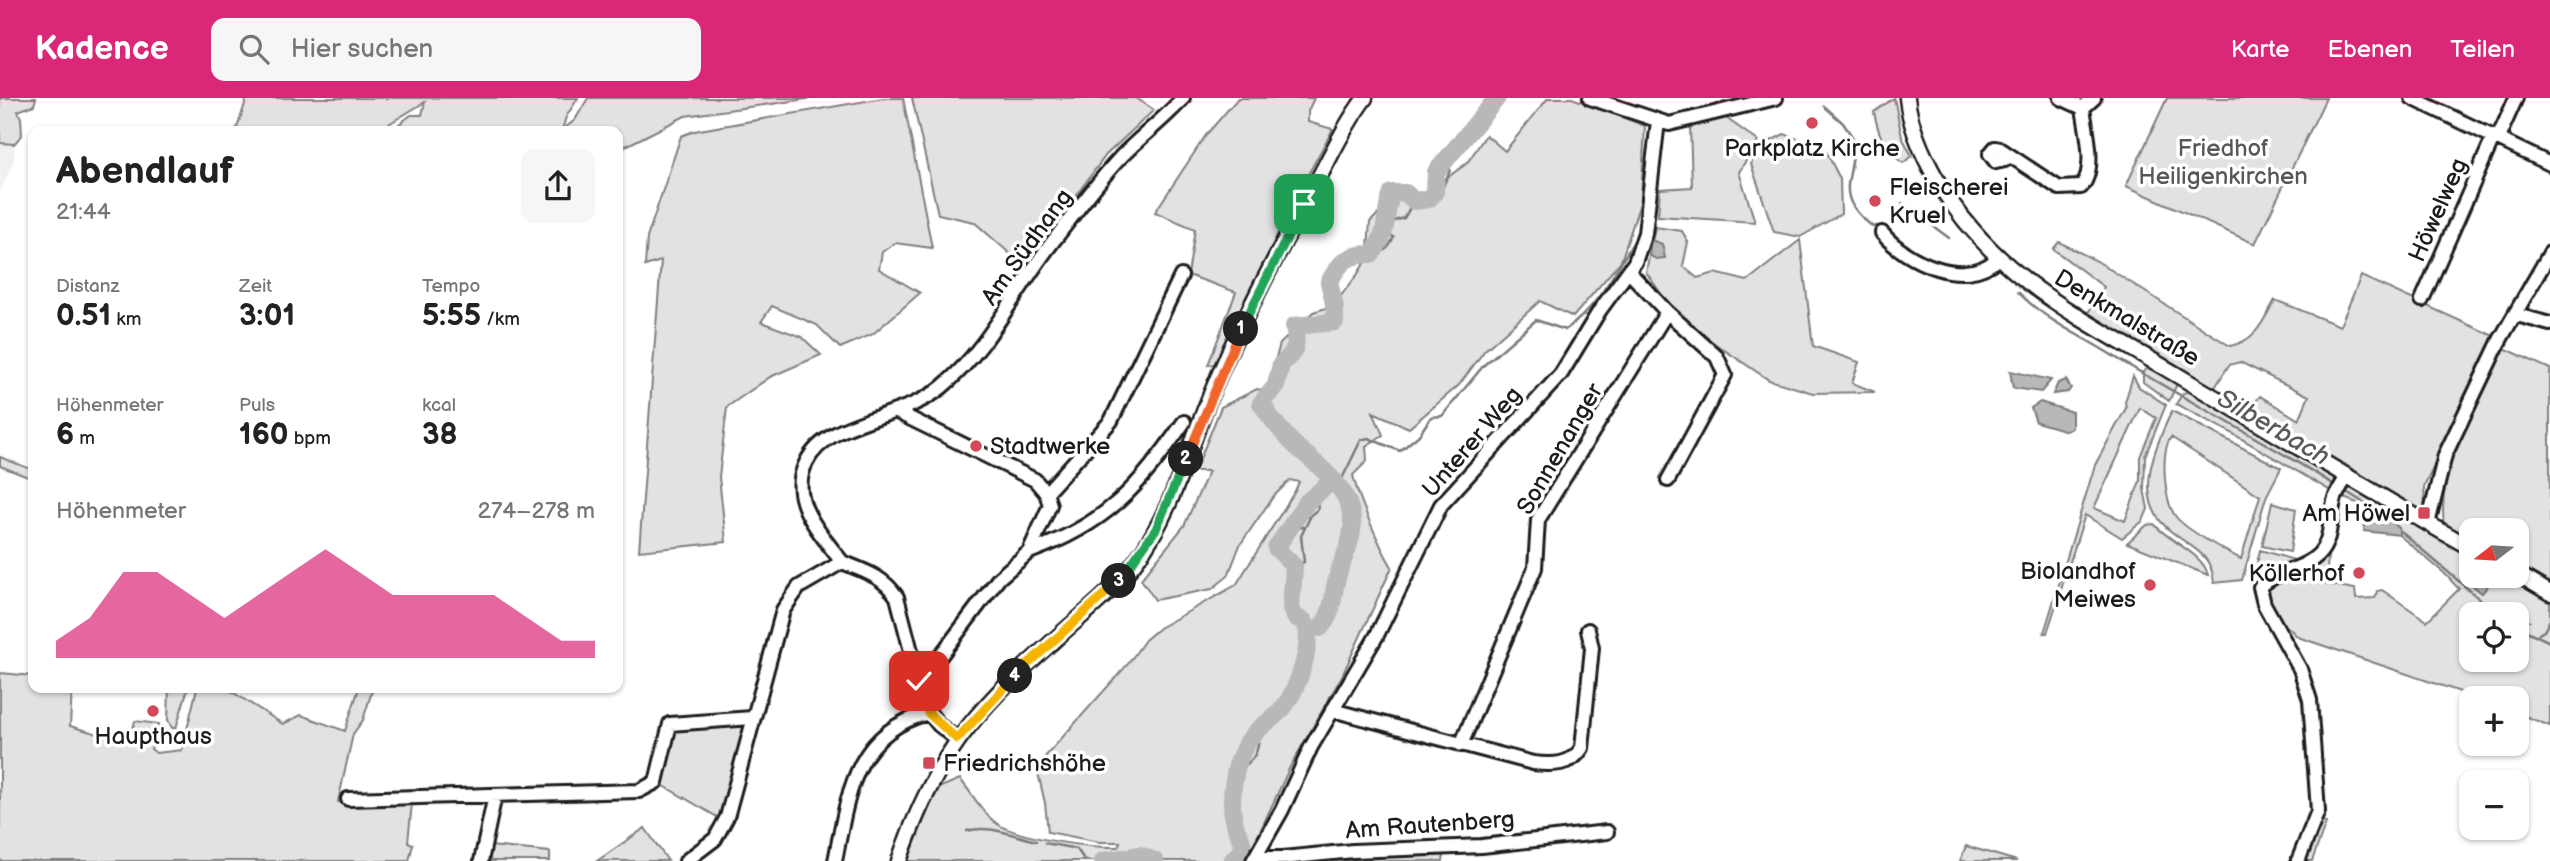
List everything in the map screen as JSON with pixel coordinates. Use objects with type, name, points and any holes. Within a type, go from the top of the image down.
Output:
[{"type":"main road","points":[[899,861],[920,803],[957,739],[1013,677],[1116,584],[1143,551],[1160,521],[1222,367],[1304,204],[1366,98]]},
{"type":"main road","name":"Denkmalstraße","points":[[1907,98],[1926,162],[1956,211],[1997,259],[2030,286],[2342,485],[2428,524],[2459,541]]},
{"type":"main road","points":[[2529,581],[2550,593]]},
{"type":"street","name":"Am Südhang","points":[[842,562],[805,509],[801,483],[804,465],[814,449],[835,432],[899,413],[931,396],[964,368],[985,342],[1048,248],[1118,160],[1183,98]]},
{"type":"street","points":[[1590,98],[1658,121],[1683,123],[1776,98]]},
{"type":"street","points":[[2061,98],[2083,108]]},
{"type":"street","points":[[2083,108],[2094,98]]},
{"type":"street","points":[[2412,98],[2550,164]]},
{"type":"street","name":"Höwelweg","points":[[2422,300],[2516,98]]},
{"type":"street","points":[[2008,155],[2066,190],[2081,187],[2086,181],[2089,166],[2083,108]]},
{"type":"street","name":"Unterer Weg","points":[[1255,858],[1332,710],[1376,637],[1441,505],[1561,374],[1600,310],[1629,272],[1645,233],[1658,121]]},
{"type":"street","points":[[1882,233],[1891,244],[1911,257],[1936,268],[1969,271],[1986,267],[1997,259]]},
{"type":"street","points":[[2428,524],[2445,455],[2500,340],[2517,315],[2550,253]]},
{"type":"street","points":[[1629,272],[1667,312],[1717,357],[1726,375],[1668,480]]},
{"type":"street","points":[[1046,494],[1111,421],[1181,276]]},
{"type":"street","name":"Sonnenanger","points":[[1461,745],[1535,568],[1538,520],[1667,312]]},
{"type":"street","points":[[2517,315],[2550,324]]},
{"type":"street","points":[[899,413],[1035,480],[1046,494],[1049,505],[1030,552]]},
{"type":"street","points":[[917,676],[928,671],[999,578],[1030,552],[1068,538],[1115,506],[1147,475],[1184,422]]},
{"type":"street","points":[[2298,861],[2318,811],[2310,700],[2300,669],[2264,604],[2260,587],[2277,574],[2320,554],[2325,546],[2342,485]]},
{"type":"street","points":[[686,861],[715,839],[727,817],[783,610],[799,587],[842,562],[881,578],[891,587],[897,597],[928,713],[957,739]]},
{"type":"street","points":[[1332,710],[1533,763],[1559,764],[1573,760],[1583,748],[1592,648],[1588,630]]},
{"type":"street","points":[[835,861],[859,764],[898,725],[928,713]]},
{"type":"street","points":[[348,799],[639,792],[656,782],[670,724],[752,718]]},
{"type":"street","points":[[481,861],[495,795]]},
{"type":"street","name":"Am Rautenberg","points":[[1255,858],[1482,846],[1607,832]]},
{"type":"shaded area","points":[[0,143],[14,144],[14,161],[0,192]]},
{"type":"shaded area","points":[[1651,240],[1662,244],[1665,258],[1656,259],[1649,255]]},
{"type":"shaded area","points":[[2010,371],[2051,380],[2041,392],[2013,388]]},
{"type":"shaded area","points":[[2066,380],[2071,388],[2068,392],[2053,394],[2058,383]]},
{"type":"shaded area","points":[[2040,402],[2072,412],[2072,428],[2067,431],[2036,422],[2031,408]]},
{"type":"shaded area","points":[[2367,503],[2399,528],[2399,535],[2364,531]]},
{"type":"green space","points":[[0,98],[36,98],[34,105],[18,111],[22,135],[14,144],[0,143]]},
{"type":"green space","points":[[247,98],[578,98],[563,126],[397,126],[411,115],[422,115],[425,102],[385,126],[238,126]]},
{"type":"green space","points":[[588,98],[814,98],[685,116],[623,147],[623,126],[567,126],[575,120]]},
{"type":"green space","points":[[883,98],[903,98],[932,248],[895,243],[882,252],[879,269],[920,293],[873,334],[840,348],[817,325],[772,306],[761,322],[802,337],[821,355],[770,377],[727,407],[719,477],[726,542],[639,551],[661,261],[645,266],[647,238],[681,136],[694,131]]},
{"type":"green space","points":[[912,98],[1136,98],[1154,110],[1106,155],[1024,266],[974,222],[938,214]]},
{"type":"green space","points":[[1238,98],[1314,98],[1308,111],[1308,122],[1333,129],[1293,202],[1215,364],[1208,365],[1236,292],[1188,275],[1195,229],[1155,212],[1206,135]]},
{"type":"green space","points":[[1548,98],[1572,98],[1645,126],[1641,200],[1621,261],[1573,317],[1540,301],[1485,350],[1459,385],[1409,428],[1373,412],[1383,435],[1366,446],[1367,461],[1353,475],[1370,522],[1392,567],[1342,676],[1289,769],[1250,853],[1243,861],[908,861],[936,789],[960,779],[989,816],[1010,830],[1057,842],[1118,847],[1120,842],[1099,842],[1048,832],[1038,773],[1043,759],[1128,664],[1145,640],[1159,628],[1236,585],[1295,491],[1299,482],[1290,480],[1273,497],[1240,545],[1228,576],[1212,589],[1155,600],[1141,579],[1184,526],[1209,471],[1195,471],[1221,407],[1257,389],[1266,391],[1280,344],[1313,312],[1333,306],[1367,259],[1370,222],[1395,198],[1422,196],[1467,163],[1486,135],[1505,151]]},
{"type":"green space","points":[[1894,98],[1902,137],[1912,156],[1903,163],[1891,153],[1883,141],[1874,112]]},
{"type":"green space","name":"Friedhof Heiligenkirchen","points":[[2167,98],[2326,98],[2255,244],[2126,186]]},
{"type":"green space","points":[[1722,115],[1758,141],[1739,172],[1755,222],[1658,216],[1660,189],[1692,187],[1690,125]]},
{"type":"green space","points":[[1784,134],[1821,147],[1840,179],[1841,214],[1800,237],[1774,232],[1751,164],[1759,147]]},
{"type":"green space","points":[[1655,227],[1682,231],[1688,242],[1683,266],[1697,278],[1715,273],[1747,281],[1800,240],[1813,346],[1859,362],[1852,383],[1875,392],[1813,393],[1769,380],[1705,337],[1671,308],[1646,272]]},
{"type":"green space","points":[[2059,242],[2097,261],[2230,346],[2252,335],[2275,300],[2340,326],[2361,276],[2496,337],[2424,487],[2425,510],[2418,510],[2313,450],[2250,409],[2260,396],[2299,420],[2309,396],[2240,362],[2229,365],[2214,389],[2086,316],[2104,287],[2053,249]]},
{"type":"green space","points":[[2502,347],[2550,369],[2550,588],[2529,575],[2529,518],[2459,518],[2459,535],[2444,526],[2446,480],[2452,457]]},
{"type":"green space","points":[[2150,366],[2177,384],[2169,401],[2143,382],[2143,372]]},
{"type":"green space","points":[[2133,376],[2139,387],[2166,405],[2145,456],[2144,489],[2148,509],[2143,521],[2122,538],[2085,515],[2047,633],[2044,633],[2095,465],[2126,408],[2125,402]],"holes":[[[2140,408],[2156,418],[2140,457],[2140,481],[2125,521],[2094,508]]]},
{"type":"green space","points":[[2191,391],[2338,478],[2331,491],[2176,404],[2183,393]]},
{"type":"green space","points":[[2172,411],[2281,468],[2266,497],[2242,580],[2214,583],[2209,564],[2204,557],[2167,528],[2151,501],[2150,470]],"holes":[[[2171,437],[2260,496],[2241,559],[2197,534],[2176,517],[2166,489],[2165,454]]]},
{"type":"green space","points":[[0,457],[28,468],[28,477],[0,466]]},
{"type":"green space","points":[[2350,488],[2459,549],[2459,588],[2476,588],[2482,593],[2486,588],[2529,588],[2550,599],[2550,726],[2529,718],[2529,686],[2459,686],[2459,692],[2298,637],[2272,612],[2267,595],[2270,584],[2328,555],[2326,584],[2355,589],[2356,599],[2375,598],[2377,591],[2382,590],[2427,621],[2459,589],[2399,535],[2399,528],[2368,504],[2365,506],[2341,497]]},
{"type":"green space","points":[[2272,502],[2296,509],[2290,552],[2262,546]]},
{"type":"green space","points":[[2154,524],[2200,560],[2208,575],[2127,543],[2147,525]]},
{"type":"green space","points":[[2260,550],[2301,562],[2266,575],[2255,573]]},
{"type":"green space","points":[[0,673],[28,676],[28,693],[72,693],[70,726],[129,743],[135,721],[159,724],[151,749],[156,753],[182,750],[196,693],[234,693],[283,724],[301,715],[345,731],[357,693],[371,693],[363,720],[353,734],[338,802],[362,805],[412,803],[408,842],[413,844],[409,861],[0,861]]},
{"type":"green space","points":[[169,693],[186,693],[176,728],[172,728],[168,720]]},
{"type":"green space","points":[[744,723],[746,727],[736,774],[719,818],[659,783],[670,738],[678,726]]},
{"type":"green space","points":[[2319,821],[2326,823],[2312,861],[2304,861]]},
{"type":"green space","points":[[645,828],[668,861],[597,861]]},
{"type":"green space","points":[[490,846],[550,852],[550,861],[486,861]]},
{"type":"green space","points":[[1966,846],[2017,861],[1960,861]]},
{"type":"green space","points":[[1444,855],[1443,861],[1321,861],[1360,856]]},
{"type":"waterway","points":[[1320,628],[1330,611],[1337,578],[1351,537],[1352,517],[1349,505],[1328,474],[1288,439],[1261,403],[1276,386],[1281,364],[1295,348],[1294,326],[1335,322],[1329,282],[1346,260],[1356,255],[1372,254],[1382,237],[1392,193],[1406,193],[1414,201],[1429,199],[1435,192],[1436,172],[1497,98]]},
{"type":"waterway","name":"Silberbach","points":[[1824,106],[1843,123],[1853,138],[1848,195],[1860,215],[1873,227],[1877,226]]},
{"type":"waterway","points":[[1435,192],[1442,189],[1450,170],[1447,161]]},
{"type":"waterway","points":[[1388,223],[1404,218],[1414,201]]},
{"type":"waterway","name":"Silberbach","points":[[1902,203],[1949,238]]},
{"type":"waterway","points":[[1372,254],[1386,250],[1390,245],[1394,237],[1386,233]]},
{"type":"waterway","points":[[1339,485],[1361,440],[1368,438],[1400,451],[1419,435],[1431,417],[1442,416],[1484,365],[1536,320],[1565,330],[1577,321],[1597,300],[1636,238]]},
{"type":"waterway","name":"Silberbach","points":[[2018,292],[2039,311],[2062,326],[2336,486]]},
{"type":"waterway","points":[[1232,861],[1242,848],[1232,808],[1238,764],[1250,739],[1289,699],[1299,677],[1308,640],[1304,621],[1295,617],[1291,609],[1294,566],[1276,548],[1307,502],[1332,481]]},
{"type":"waterway","name":"Silberbach","points":[[2345,491],[2369,506]]},
{"type":"waterway","points":[[1294,566],[1304,562],[1301,536],[1311,515],[1318,509],[1316,495]]},
{"type":"waterway","points":[[1303,512],[1310,518]]},
{"type":"waterway","points":[[1291,528],[1304,527]]},
{"type":"waterway","name":"Silberbach","points":[[2399,530],[2483,602]]},
{"type":"waterway","points":[[2537,635],[2544,631],[2550,620]]},
{"type":"waterway","name":"Silberbach","points":[[2529,632],[2550,642]]},
{"type":"waterway","points":[[1304,653],[1300,636],[1309,633]]},
{"type":"waterway","points":[[1236,771],[1249,763],[1256,753],[1259,726]]},
{"type":"waterway","points":[[967,831],[993,830],[1036,841]]},
{"type":"waterway","points":[[1045,843],[1077,849],[1085,861]]},
{"type":"waterway","points":[[1103,861],[1140,855],[1155,861]]},
{"type":"place","name":"Parkplatz Kirche","points":[[1812,123]]},
{"type":"place","name":"Fleischerei Kruel","points":[[1875,201]]},
{"type":"place","name":"Stadtwerke","points":[[976,446]]},
{"type":"place","name":"Am Höwel","points":[[2424,513]]},
{"type":"place","name":"Köllerhof","points":[[2359,573]]},
{"type":"place","name":"Biolandhof Meiwes","points":[[2150,585]]},
{"type":"place","name":"Haupthaus","points":[[153,711]]},
{"type":"place","name":"Friedrichshöhe","points":[[929,763]]},
{"type":"route","points":[[919,681],[928,713],[957,739],[997,693],[1116,584],[1136,562],[1160,521],[1222,367],[1304,204]]}]
